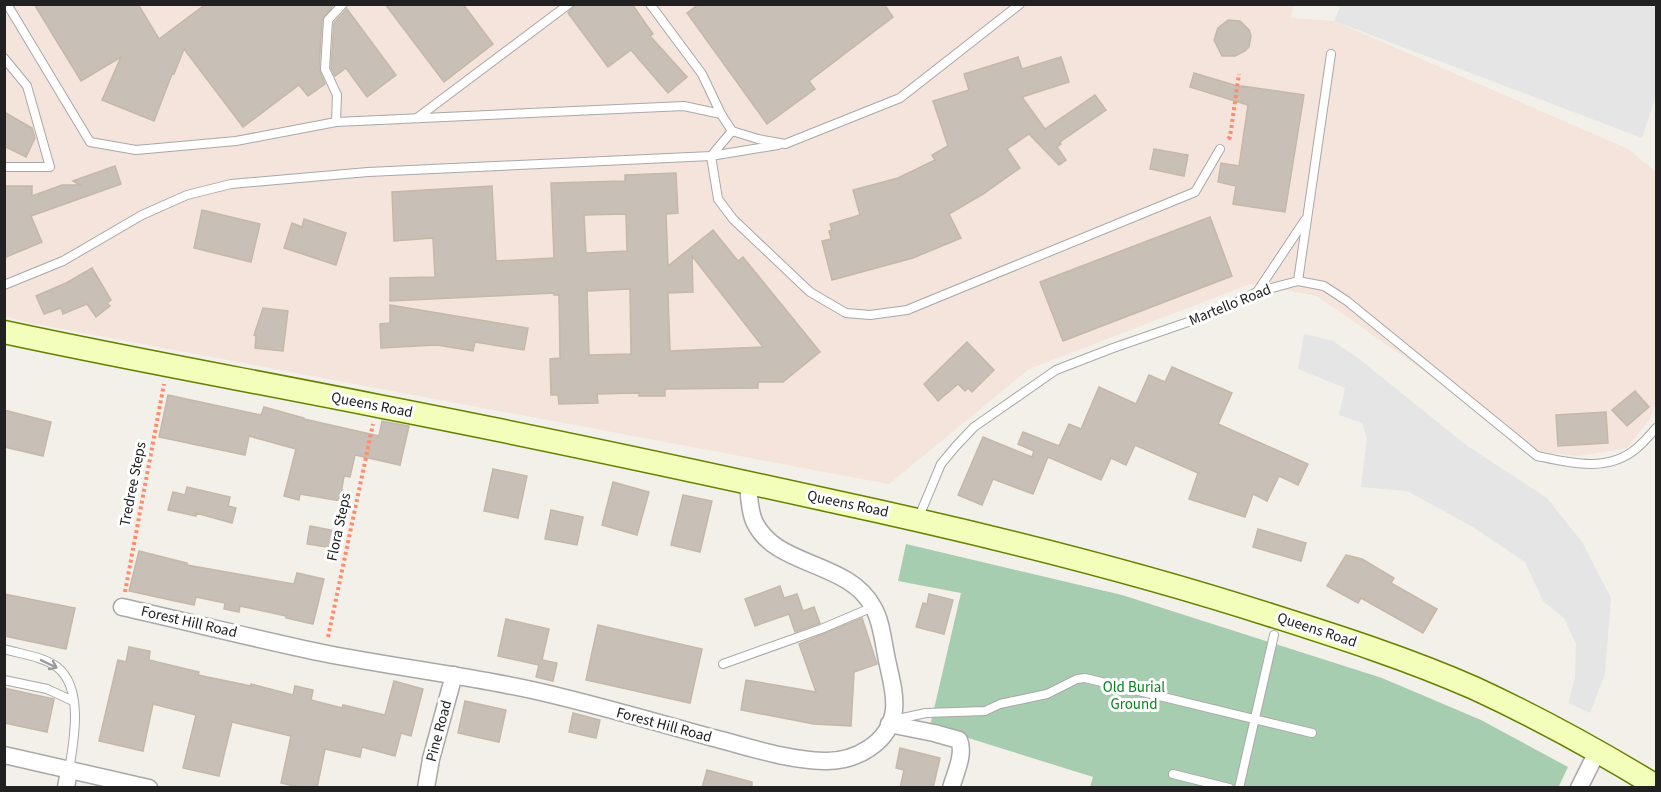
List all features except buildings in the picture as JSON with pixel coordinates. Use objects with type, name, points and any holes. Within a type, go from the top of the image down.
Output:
[{"type":"main road","name":"Queens Road","points":[[4,332],[377,405],[748,482],[918,519],[1200,592],[1353,641],[1472,687],[1598,750],[1656,786]]},
{"type":"street","points":[[748,482],[750,507],[754,520],[767,539],[788,553],[844,578],[862,590],[874,607],[894,699],[891,722],[959,740],[961,746],[959,761],[951,788]]},
{"type":"street","name":"Forest Hill Road","points":[[122,607],[324,653],[534,690],[778,755],[803,759],[827,761],[854,757],[869,749],[881,738],[891,722]]},
{"type":"street","name":"Pine Road","points":[[426,788],[431,759],[454,675]]},
{"type":"street","points":[[1579,788],[1598,750]]},
{"type":"street","points":[[4,755],[149,788]]},
{"type":"street","points":[[66,788],[69,770]]},
{"type":"lane","points":[[7,4],[90,142],[136,150],[236,141],[336,122],[684,106],[721,114]]},
{"type":"lane","points":[[336,122],[337,95],[325,69],[327,30],[328,20],[343,4]]},
{"type":"lane","points":[[416,118],[569,4]]},
{"type":"lane","points":[[650,4],[702,74],[721,114],[732,131],[785,144]]},
{"type":"lane","points":[[4,285],[63,261],[142,215],[188,195],[231,184],[368,172],[711,156],[785,144],[900,98],[1020,4]]},
{"type":"lane","points":[[1298,281],[1331,54]]},
{"type":"lane","points":[[4,58],[27,86],[50,167],[4,166]]},
{"type":"lane","points":[[732,131],[711,156],[718,199],[733,219],[810,292],[846,313],[870,315],[907,310],[1195,192],[1220,149]]},
{"type":"lane","points":[[1257,292],[1307,217]]},
{"type":"lane","name":"Martello Road","points":[[918,519],[941,465],[956,446],[974,428],[1056,370],[1217,312],[1257,292],[1298,281],[1324,286],[1347,301],[1537,456],[1596,465],[1617,459],[1635,450],[1656,428]]},
{"type":"lane","points":[[723,664],[821,629],[874,607]]},
{"type":"lane","points":[[1239,788],[1274,635]]},
{"type":"lane","points":[[4,649],[57,666],[69,682],[76,722],[69,770]]},
{"type":"lane","points":[[891,722],[926,713],[985,711],[1000,704],[1047,694],[1080,678],[1312,734]]},
{"type":"lane","points":[[4,680],[47,689],[73,702]]},
{"type":"lane","points":[[1173,774],[1229,788]]},
{"type":"path","points":[[1220,149],[1230,137],[1239,74]]},
{"type":"path","name":"Tredree Steps","points":[[122,607],[167,365]]},
{"type":"path","name":"Flora Steps","points":[[324,653],[377,405]]},
{"type":"shaded area","points":[[4,5],[1293,5],[1291,18],[1334,21],[1628,149],[1656,172],[1656,400],[1651,417],[1627,448],[1579,456],[1540,452],[1317,296],[1250,284],[1029,369],[889,484],[25,322],[5,316]]},
{"type":"shaded area","points":[[1336,5],[1656,5],[1656,96],[1642,138],[1334,21],[1340,7]]},
{"type":"shaded area","points":[[1304,334],[1333,341],[1358,358],[1466,445],[1547,498],[1582,542],[1611,598],[1605,674],[1590,713],[1568,703],[1575,678],[1576,644],[1564,618],[1543,601],[1525,562],[1473,527],[1407,491],[1361,487],[1367,438],[1362,423],[1339,415],[1345,388],[1298,369]]},
{"type":"green space","name":"Old Burial Ground","points":[[906,544],[1122,595],[1382,678],[1481,720],[1568,767],[1558,788],[1090,787],[1093,777],[930,726],[961,593],[898,581]]}]
